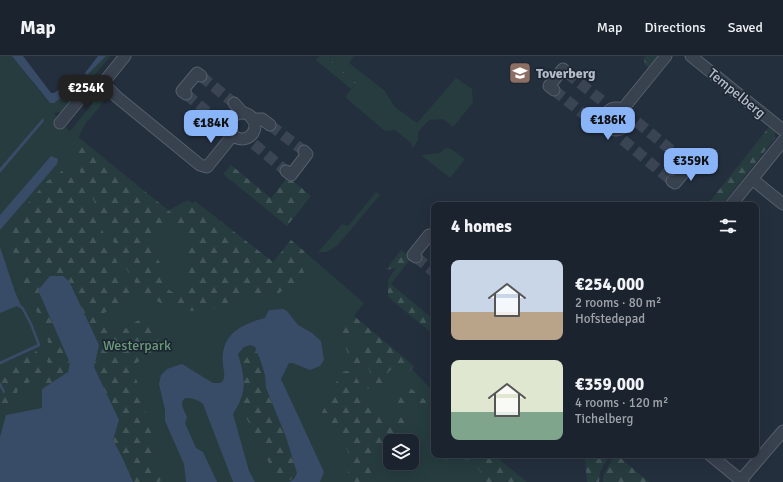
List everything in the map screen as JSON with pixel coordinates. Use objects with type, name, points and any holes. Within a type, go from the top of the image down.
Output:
[{"type":"street","points":[[60,123],[92,84],[104,82],[125,56]]},
{"type":"street","points":[[604,120],[610,129],[620,135],[629,116],[666,56]]},
{"type":"street","name":"Tempelberg","points":[[691,56],[783,130]]},
{"type":"street","points":[[554,90],[549,86],[563,69],[567,73]]},
{"type":"street","points":[[186,94],[182,91],[197,73],[201,76]]},
{"type":"street","points":[[104,82],[117,97],[200,165],[208,167],[232,133],[232,118],[247,116],[262,119],[270,124]]},
{"type":"street","points":[[219,122],[232,133],[249,141],[254,130],[247,116],[234,103]]},
{"type":"street","points":[[604,120],[608,106],[615,108],[629,116]]},
{"type":"street","points":[[591,120],[604,120]]},
{"type":"street","points":[[733,202],[783,141]]},
{"type":"street","points":[[286,171],[291,175],[307,154],[304,151]]},
{"type":"street","points":[[672,181],[675,184],[689,166],[687,163]]},
{"type":"street","points":[[752,179],[783,204]]},
{"type":"street","points":[[416,257],[413,255],[429,235],[431,237]]},
{"type":"street","points":[[714,458],[742,481],[783,430]]},
{"type":"green space","name":"Westerpark","points":[[0,56],[15,56],[34,84],[50,103],[53,103],[79,81],[83,86],[70,102],[70,105],[62,112],[54,113],[60,123],[70,131],[93,103],[87,98],[92,91],[101,99],[104,96],[107,98],[86,123],[78,138],[167,211],[188,200],[273,262],[291,240],[364,303],[354,316],[402,359],[431,389],[431,458],[498,458],[516,475],[527,482],[0,482]]},
{"type":"green space","points":[[106,56],[111,56],[90,80],[85,76]]},
{"type":"green space","points":[[320,56],[331,56],[329,59],[356,83],[351,89],[316,60]]},
{"type":"green space","points":[[331,56],[354,56],[349,63],[384,90],[395,107],[417,123],[456,78],[472,89],[473,103],[453,127],[443,119],[429,120],[418,132],[418,140],[413,148],[410,142],[395,130],[385,131],[345,97],[356,83],[329,59]]},
{"type":"green space","points":[[646,56],[661,56],[651,69],[645,65],[644,58]]},
{"type":"green space","points":[[613,112],[619,112],[623,116],[623,122],[619,126],[613,126],[609,122],[609,116]]},
{"type":"green space","points":[[769,127],[775,132],[775,138],[724,202],[709,202]]},
{"type":"green space","points":[[78,137],[179,219],[195,201],[273,262],[291,240],[305,252],[299,257],[305,275],[304,282],[298,287],[285,288],[279,294],[244,297],[235,299],[214,308],[198,311],[175,308],[155,300],[137,285],[130,276],[70,151]],"holes":[[[171,225],[186,233],[189,240],[187,253],[189,283],[185,293],[172,292],[166,286],[160,263],[150,246],[154,234]]]},
{"type":"green space","points":[[445,148],[451,149],[465,159],[450,178],[421,155],[440,153]]},
{"type":"green space","points":[[72,164],[123,275],[129,286],[137,295],[104,313],[103,319],[107,331],[107,337],[97,341],[69,281],[38,290],[70,363],[68,372],[42,389],[47,371],[48,342],[42,322],[27,292],[5,228],[14,220],[46,182]]},
{"type":"green space","points":[[231,165],[271,198],[288,177],[311,196],[287,226],[223,174]]},
{"type":"green space","points":[[376,192],[380,195],[337,246],[327,252],[318,252],[342,224],[348,226]]},
{"type":"green space","points":[[401,250],[411,258],[391,284],[431,317],[431,333],[388,297],[388,280],[396,268],[386,270]]},
{"type":"green space","points":[[354,316],[414,366],[409,372],[400,365],[389,371],[386,377],[385,391],[382,392],[377,387],[369,370],[353,322]]},
{"type":"green space","points":[[340,318],[345,320],[370,389],[364,388],[348,353],[339,325]]},
{"type":"green space","points":[[142,319],[154,327],[157,333],[158,341],[149,356],[129,367],[137,381],[141,402],[150,421],[152,429],[148,442],[162,479],[159,482],[133,482],[113,440],[94,367],[99,345]]},
{"type":"green space","points":[[251,345],[255,347],[261,362],[265,375],[266,388],[286,437],[297,473],[291,480],[282,480],[276,477],[246,417],[238,406],[238,355],[244,347]]},
{"type":"green space","points":[[35,350],[39,354],[43,371],[41,375],[18,389],[14,404],[0,415],[0,366]]},
{"type":"green space","points":[[347,371],[354,373],[368,399],[386,418],[398,414],[400,396],[409,387],[431,405],[431,424],[423,412],[413,405],[408,413],[406,422],[406,434],[383,434],[383,454],[371,461],[372,482],[349,482],[348,474],[350,460],[347,449],[336,431],[322,421],[320,417],[341,372]]},
{"type":"green space","points":[[445,458],[498,458],[527,482],[484,482],[479,469],[474,462],[463,460],[452,462]]},
{"type":"green space","points":[[608,458],[600,472],[599,482],[587,482],[585,459]]},
{"type":"green space","points":[[621,458],[649,482],[603,482],[604,475],[612,459]]},
{"type":"water","points":[[12,56],[23,56],[51,93],[54,93],[74,80],[77,86],[54,103],[50,103]]},
{"type":"water","points":[[98,56],[106,56],[87,75],[85,73]]},
{"type":"water","points":[[43,118],[44,121],[0,173],[0,168]]},
{"type":"water","points":[[51,156],[58,159],[57,164],[0,230],[0,215]]},
{"type":"water","points":[[0,247],[15,292],[23,310],[17,306],[0,313]]},
{"type":"water","points":[[50,276],[63,276],[69,281],[99,345],[94,367],[119,420],[113,440],[133,482],[0,482],[0,437],[6,415],[42,408],[42,389],[68,372],[70,363],[38,290]]},
{"type":"water","points":[[283,309],[287,311],[298,325],[312,333],[321,341],[324,360],[320,366],[310,370],[293,363],[289,363],[281,379],[324,472],[320,482],[289,482],[294,479],[297,473],[286,437],[266,388],[265,375],[261,362],[255,347],[251,345],[244,347],[238,354],[244,385],[238,406],[233,414],[249,471],[255,482],[233,482],[203,404],[188,398],[183,400],[182,403],[187,417],[185,423],[196,448],[203,452],[217,482],[186,482],[184,464],[165,421],[165,410],[159,384],[161,375],[167,369],[182,364],[213,383],[221,383],[224,379],[223,355],[225,346],[233,333],[247,324],[265,318],[269,310]]},
{"type":"waterway","points":[[0,363],[39,345],[31,324],[22,307]]},
{"type":"waterway","points":[[0,384],[4,392]]},
{"type":"tunnel","points":[[567,73],[605,103]]},
{"type":"tunnel","points":[[201,76],[234,103]]},
{"type":"tunnel","points":[[554,90],[591,120]]},
{"type":"tunnel","points":[[186,94],[219,122]]},
{"type":"tunnel","points":[[637,122],[687,163]]},
{"type":"tunnel","points":[[270,125],[304,151]]},
{"type":"tunnel","points":[[623,140],[672,181]]},
{"type":"tunnel","points":[[254,144],[286,171]]},
{"type":"tunnel","points":[[416,257],[431,270]]},
{"type":"place","name":"Toverberg","points":[[520,73]]}]
